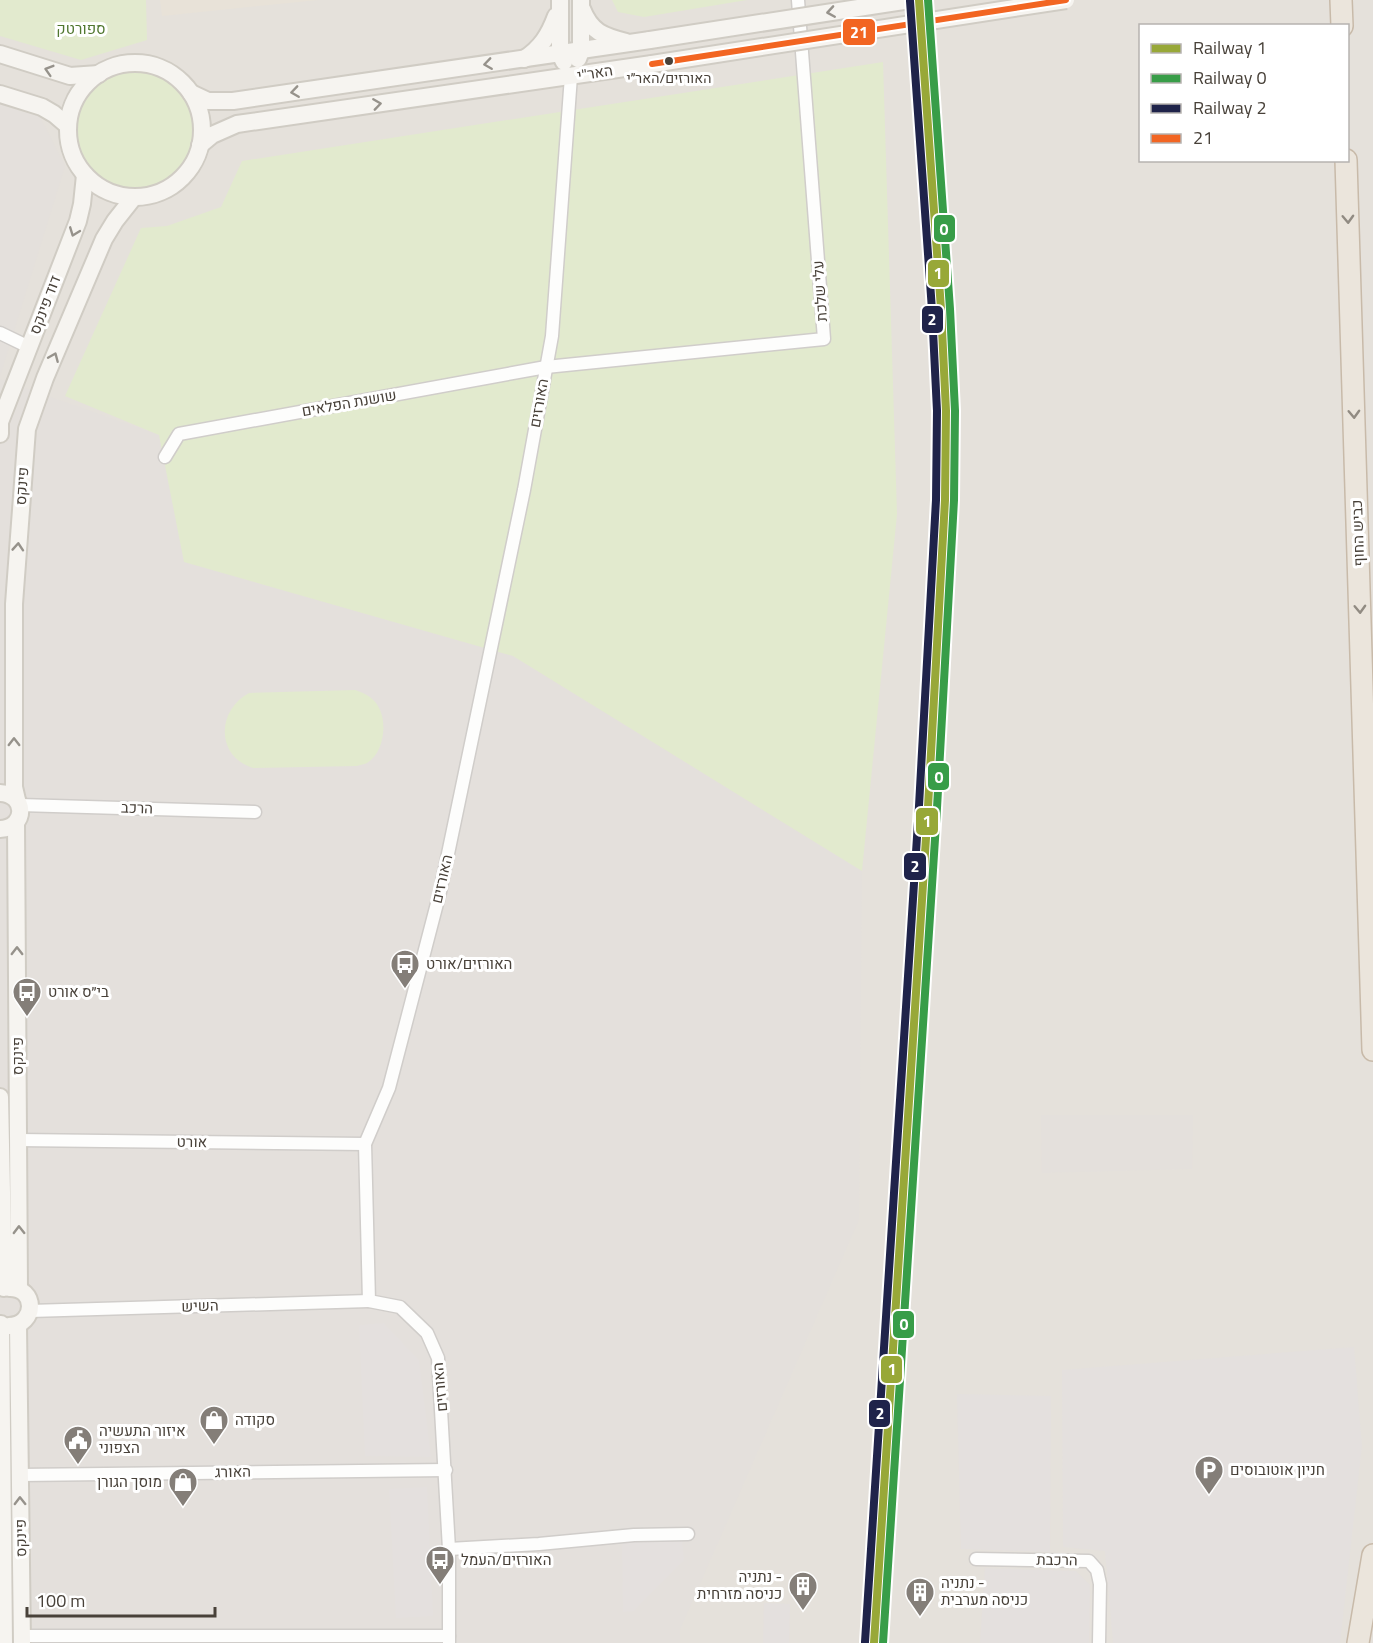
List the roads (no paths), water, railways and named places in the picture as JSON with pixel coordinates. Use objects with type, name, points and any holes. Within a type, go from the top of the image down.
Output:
[{"type":"highway","points":[[1341,0],[1342,24]]},
{"type":"highway","name":"כביש החוף","points":[[1346,162],[1373,1050]]},
{"type":"highway","points":[[1358,1643],[1373,1555]]},
{"type":"highway","points":[[1370,1643],[1373,1609]]},
{"type":"street","name":"עלי שלכת","points":[[546,367],[824,339],[798,0]]},
{"type":"street","name":"האר\"י","points":[[191,93],[208,101],[233,101],[581,51],[910,0]]},
{"type":"street","name":"האר\"י","points":[[200,145],[212,135],[237,124],[652,64],[1066,0]]},
{"type":"street","points":[[560,2],[560,54],[571,76]]},
{"type":"street","points":[[524,59],[536,52],[549,34],[560,2]]},
{"type":"street","points":[[571,76],[581,51],[581,4]]},
{"type":"street","points":[[581,4],[592,27],[600,33],[629,43]]},
{"type":"street","points":[[0,54],[70,76],[99,74]]},
{"type":"street","points":[[128,64],[149,65],[169,72],[191,93],[200,112],[200,145],[193,164],[180,180],[152,195],[134,197],[110,193],[85,175],[74,158],[68,137],[69,116],[77,97],[99,74],[128,64]]},
{"type":"street","name":"האורזים","points":[[449,1639],[446,1470],[438,1358],[427,1334],[400,1307],[369,1301],[365,1144],[388,1089],[440,892],[524,490],[552,336],[571,76]]},
{"type":"street","points":[[0,94],[42,107],[68,126]]},
{"type":"street","name":"דוד פינקס","points":[[0,434],[0,422],[78,221],[85,175]]},
{"type":"street","name":"פינקס","points":[[8,1289],[18,1140],[16,823],[21,811],[14,787],[14,604],[27,429],[45,378],[104,239],[134,197]]},
{"type":"street","points":[[0,333],[29,346]]},
{"type":"street","name":"שושנת הפלאים","points":[[165,457],[179,434],[546,367]]},
{"type":"street","points":[[0,793],[7,793],[18,803]]},
{"type":"street","name":"הרכב","points":[[18,803],[255,812]]},
{"type":"street","points":[[0,829],[16,823]]},
{"type":"street","points":[[0,1096],[0,1140],[8,1289],[28,1297],[30,1304],[30,1311],[24,1321],[6,1324],[1,1476],[4,1643]]},
{"type":"street","name":"אורט","points":[[18,1140],[365,1144]]},
{"type":"street","name":"השיש","points":[[30,1311],[369,1301]]},
{"type":"street","name":"פינקס","points":[[6,1324],[20,1475],[22,1639]]},
{"type":"street","name":"האורג","points":[[20,1475],[446,1470]]},
{"type":"street","points":[[449,1549],[634,1535],[688,1534]]},
{"type":"street","name":"הרכבת","points":[[976,1559],[1089,1561],[1097,1570],[1100,1584],[1100,1643]]},
{"type":"street","points":[[22,1639],[449,1639]]},
{"type":"rail line","name":"1","points":[[874,1643],[928,807],[945,500],[946,411],[941,309],[919,0]]},
{"type":"rail line","name":"0","points":[[883,1643],[937,808],[954,500],[955,411],[950,309],[928,0]]},
{"type":"rail line","name":"2","points":[[865,1642],[919,806],[936,500],[937,411],[932,310],[910,1]]},
{"type":"place","name":"האורזים/האר״י","points":[[669,61]]},
{"type":"place","name":"האורזים/אורט","points":[[405,990]]},
{"type":"place","name":"בי״ס אורט","points":[[27,1018]]},
{"type":"place","name":"סקודה","points":[[214,1446]]},
{"type":"place","name":"איזור התעשיה הצפוני","points":[[78,1466]]},
{"type":"place","name":"חניון אוטובוסים","points":[[1209,1496]]},
{"type":"place","name":"מוסך הגורן","points":[[183,1508]]},
{"type":"place","name":"האורזים/העמל","points":[[440,1586]]},
{"type":"place","name":"נתניה - כניסה מזרחית","points":[[803,1612]]},
{"type":"place","name":"נתניה - כניסה מערבית","points":[[920,1618]]},
{"type":"park label","name":"ספורטק","points":[[81,29]]}]
